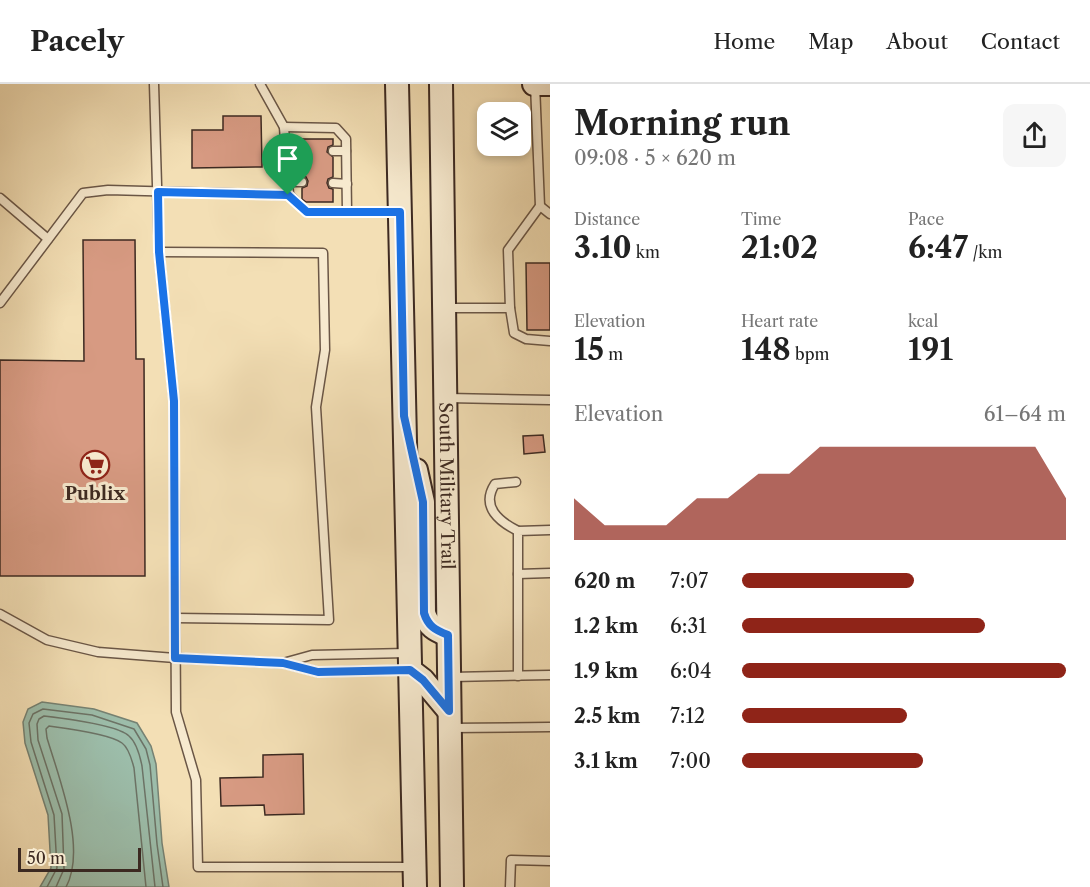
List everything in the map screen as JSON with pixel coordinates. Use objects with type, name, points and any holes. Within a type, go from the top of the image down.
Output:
[{"type":"main road","points":[[397,84],[414,877]]},
{"type":"main road","name":"South Military Trail","points":[[441,84],[452,887]]},
{"type":"main road","points":[[535,84],[550,84]]},
{"type":"main road","points":[[404,416],[423,502],[424,613],[427,622],[435,630],[448,635]]},
{"type":"main road","points":[[410,661],[449,720]]},
{"type":"lane","points":[[154,84],[159,252],[174,401],[176,712],[196,780],[198,867],[414,877]]},
{"type":"lane","points":[[260,84],[284,127],[288,195]]},
{"type":"lane","points":[[535,84],[540,206],[508,250],[510,308],[514,333],[526,339],[550,340]]},
{"type":"lane","points":[[284,127],[336,128],[346,139],[347,212]]},
{"type":"lane","points":[[285,150],[302,151]]},
{"type":"lane","points":[[333,152],[346,151]]},
{"type":"lane","points":[[288,182],[302,182]]},
{"type":"lane","points":[[333,183],[347,184]]},
{"type":"lane","points":[[0,303],[83,193],[108,190],[288,195],[307,212],[400,212]]},
{"type":"lane","points":[[0,198],[48,239]]},
{"type":"lane","points":[[540,206],[550,214]]},
{"type":"lane","points":[[159,252],[323,253],[324,350],[316,407],[328,620],[175,618]]},
{"type":"lane","points":[[443,308],[510,308]]},
{"type":"lane","points":[[444,398],[550,400]]},
{"type":"lane","points":[[516,482],[495,484],[490,490],[490,500],[496,517],[503,524],[518,531],[550,530]]},
{"type":"lane","points":[[518,531],[518,676]]},
{"type":"lane","points":[[518,574],[550,573]]},
{"type":"lane","points":[[0,615],[47,640],[98,652],[283,663],[318,672],[410,661]]},
{"type":"lane","points":[[283,663],[312,655],[410,661]]},
{"type":"lane","points":[[448,677],[550,675]]},
{"type":"lane","points":[[449,720],[550,727]]},
{"type":"lane","points":[[510,887],[511,860],[550,861]]},
{"type":"water","points":[[42,702],[94,709],[137,723],[151,746],[156,764],[162,843],[169,887],[40,887],[51,868],[48,815],[25,743],[23,722],[28,709]]},
{"type":"building","points":[[223,116],[261,116],[262,167],[192,168],[192,130],[223,130]]},
{"type":"building","points":[[302,139],[333,139],[333,145],[328,147],[327,152],[333,157],[333,177],[328,179],[327,183],[329,188],[333,189],[333,202],[306,202],[302,199],[302,188],[307,186],[308,181],[302,176],[302,157],[307,155],[308,151],[306,146],[302,145]]},
{"type":"building","points":[[83,240],[135,240],[136,359],[144,359],[145,576],[0,576],[0,360],[84,361]]},
{"type":"building","points":[[526,263],[550,263],[550,330],[527,330]]},
{"type":"building","points":[[543,435],[545,452],[524,454],[523,436]]},
{"type":"building","points":[[303,754],[304,814],[265,815],[264,805],[221,806],[220,778],[263,777],[263,755]]},
{"type":"place","name":"Publix","points":[[95,465]]},
{"type":"route","points":[[158,192],[288,195],[307,212],[400,212],[404,416],[423,502],[424,613],[427,622],[435,630],[448,635],[449,711],[423,680],[410,670],[318,672],[283,663],[175,658],[174,401],[159,252],[158,192]]}]
